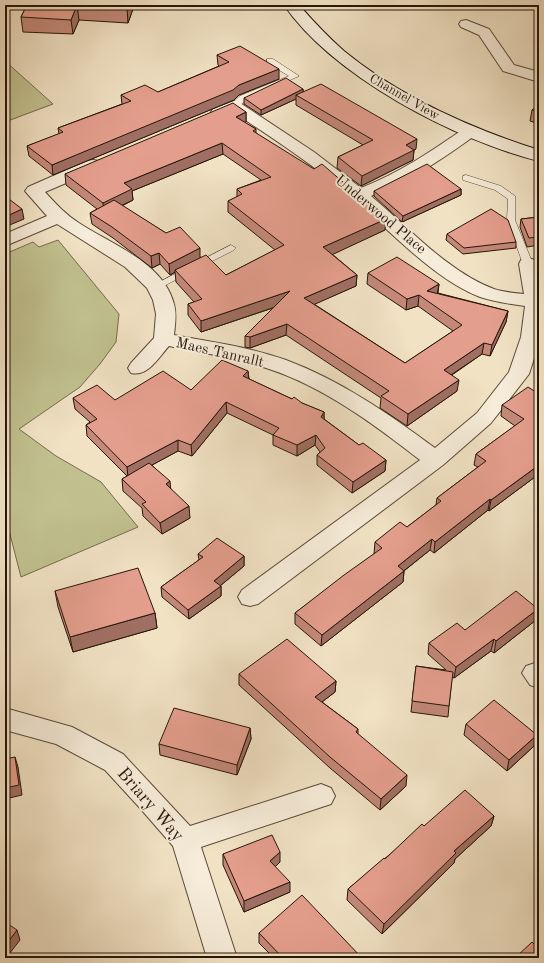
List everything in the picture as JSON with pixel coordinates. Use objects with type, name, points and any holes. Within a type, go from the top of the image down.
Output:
[{"type":"street","name":"Channel View","points":[[291,5],[339,54],[375,80],[419,107],[471,131],[539,156]]},
{"type":"street","points":[[466,24],[484,32],[508,68],[539,77]]},
{"type":"street","points":[[200,120],[234,106]]},
{"type":"street","name":"Underwood Place","points":[[234,106],[306,152],[416,244],[468,283],[483,292],[535,302]]},
{"type":"street","points":[[359,195],[408,174],[450,147],[471,131]]},
{"type":"street","name":"Maes Tanrallt","points":[[109,159],[34,191],[59,217],[139,269],[155,287],[163,300],[165,310],[164,339],[232,352],[293,370],[349,400],[435,460]]},
{"type":"street","points":[[5,241],[59,217]]},
{"type":"street","points":[[250,597],[435,460],[484,418],[519,374],[531,337],[535,302],[528,264]]},
{"type":"street","points":[[138,368],[164,339]]},
{"type":"street","name":"Briary Way","points":[[5,719],[63,735],[114,762],[185,840],[222,958]]},
{"type":"street","points":[[185,840],[321,796]]},
{"type":"lane","points":[[234,106],[243,98],[295,76],[270,61]]},
{"type":"lane","points":[[466,178],[494,186],[512,198],[511,220],[528,264]]},
{"type":"lane","points":[[155,287],[231,248]]},
{"type":"green space","points":[[5,61],[53,104],[5,122]]},
{"type":"green space","points":[[58,240],[119,314],[116,342],[100,364],[80,387],[19,429],[56,456],[101,482],[138,527],[21,577],[5,515],[5,254],[33,242],[39,247]]},
{"type":"building","points":[[27,5],[77,5],[71,20],[21,17]]},
{"type":"building","points":[[77,5],[128,5],[127,8]]},
{"type":"building","points":[[240,46],[279,69],[239,85],[233,90],[52,165],[27,146],[63,132],[58,128],[131,101],[121,95],[145,85],[158,92],[229,62],[217,55]]},
{"type":"building","points":[[286,78],[303,89],[261,110],[244,98]]},
{"type":"building","points":[[321,84],[417,139],[406,145],[414,150],[362,176],[338,157],[373,140],[296,95]]},
{"type":"building","points":[[233,103],[246,112],[236,117],[256,129],[253,131],[314,169],[322,164],[386,219],[323,247],[357,275],[304,298],[405,363],[462,325],[419,295],[407,299],[368,273],[397,257],[439,284],[427,291],[508,311],[492,345],[484,343],[444,370],[459,380],[408,414],[381,396],[389,391],[287,324],[250,337],[245,336],[290,291],[201,321],[188,304],[202,299],[175,270],[206,255],[226,275],[284,245],[228,201],[242,194],[237,189],[271,177],[222,143],[124,183],[132,189],[103,203],[65,174]]},
{"type":"building","points":[[539,104],[539,112],[532,110]]},
{"type":"building","points":[[427,164],[461,189],[403,216],[374,191]]},
{"type":"building","points":[[5,196],[22,209],[5,217]]},
{"type":"building","points":[[114,200],[166,233],[180,227],[200,248],[169,264],[159,253],[151,256],[112,227],[90,213]]},
{"type":"building","points":[[491,209],[508,220],[516,242],[464,248],[447,234]]},
{"type":"building","points":[[539,217],[539,237],[529,238],[521,219]]},
{"type":"building","points":[[222,360],[248,371],[243,376],[292,399],[294,397],[302,403],[324,412],[321,417],[359,445],[363,443],[386,460],[353,482],[317,455],[325,448],[316,435],[297,445],[273,435],[279,428],[226,402],[191,445],[178,440],[127,467],[86,425],[97,419],[73,398],[97,385],[115,400],[163,371],[191,390]]},
{"type":"building","points":[[528,387],[539,394],[539,465],[491,500],[490,499],[435,542],[432,539],[398,566],[404,571],[322,635],[295,613],[382,548],[375,542],[400,522],[407,527],[441,501],[437,498],[486,461],[476,454],[524,419],[502,405]]},
{"type":"building","points":[[149,463],[170,481],[166,484],[189,506],[160,523],[142,504],[146,502],[122,479]]},
{"type":"building","points":[[217,538],[244,556],[214,581],[221,586],[188,610],[161,587],[203,557],[198,554]]},
{"type":"building","points":[[138,568],[155,613],[70,637],[55,591]]},
{"type":"building","points":[[516,591],[538,609],[496,641],[494,639],[456,667],[429,643],[457,623],[465,630]]},
{"type":"building","points":[[287,639],[336,681],[315,697],[358,729],[356,732],[407,775],[381,799],[330,757],[239,674]]},
{"type":"building","points":[[416,666],[453,672],[449,706],[412,701]]},
{"type":"building","points":[[494,700],[537,735],[509,760],[466,724]]},
{"type":"building","points":[[174,708],[250,728],[237,765],[159,744]]},
{"type":"building","points":[[15,757],[19,785],[5,788],[5,759]]},
{"type":"building","points":[[465,790],[494,816],[454,851],[456,853],[384,924],[348,889],[384,858],[385,859],[422,824],[424,826]]},
{"type":"building","points":[[272,835],[280,852],[270,861],[290,882],[244,901],[223,854]]},
{"type":"building","points":[[302,895],[362,958],[283,958],[259,933]]},
{"type":"building","points":[[5,922],[17,930],[5,946]]},
{"type":"building","points":[[539,939],[539,958],[515,958],[532,942],[534,944]]}]
